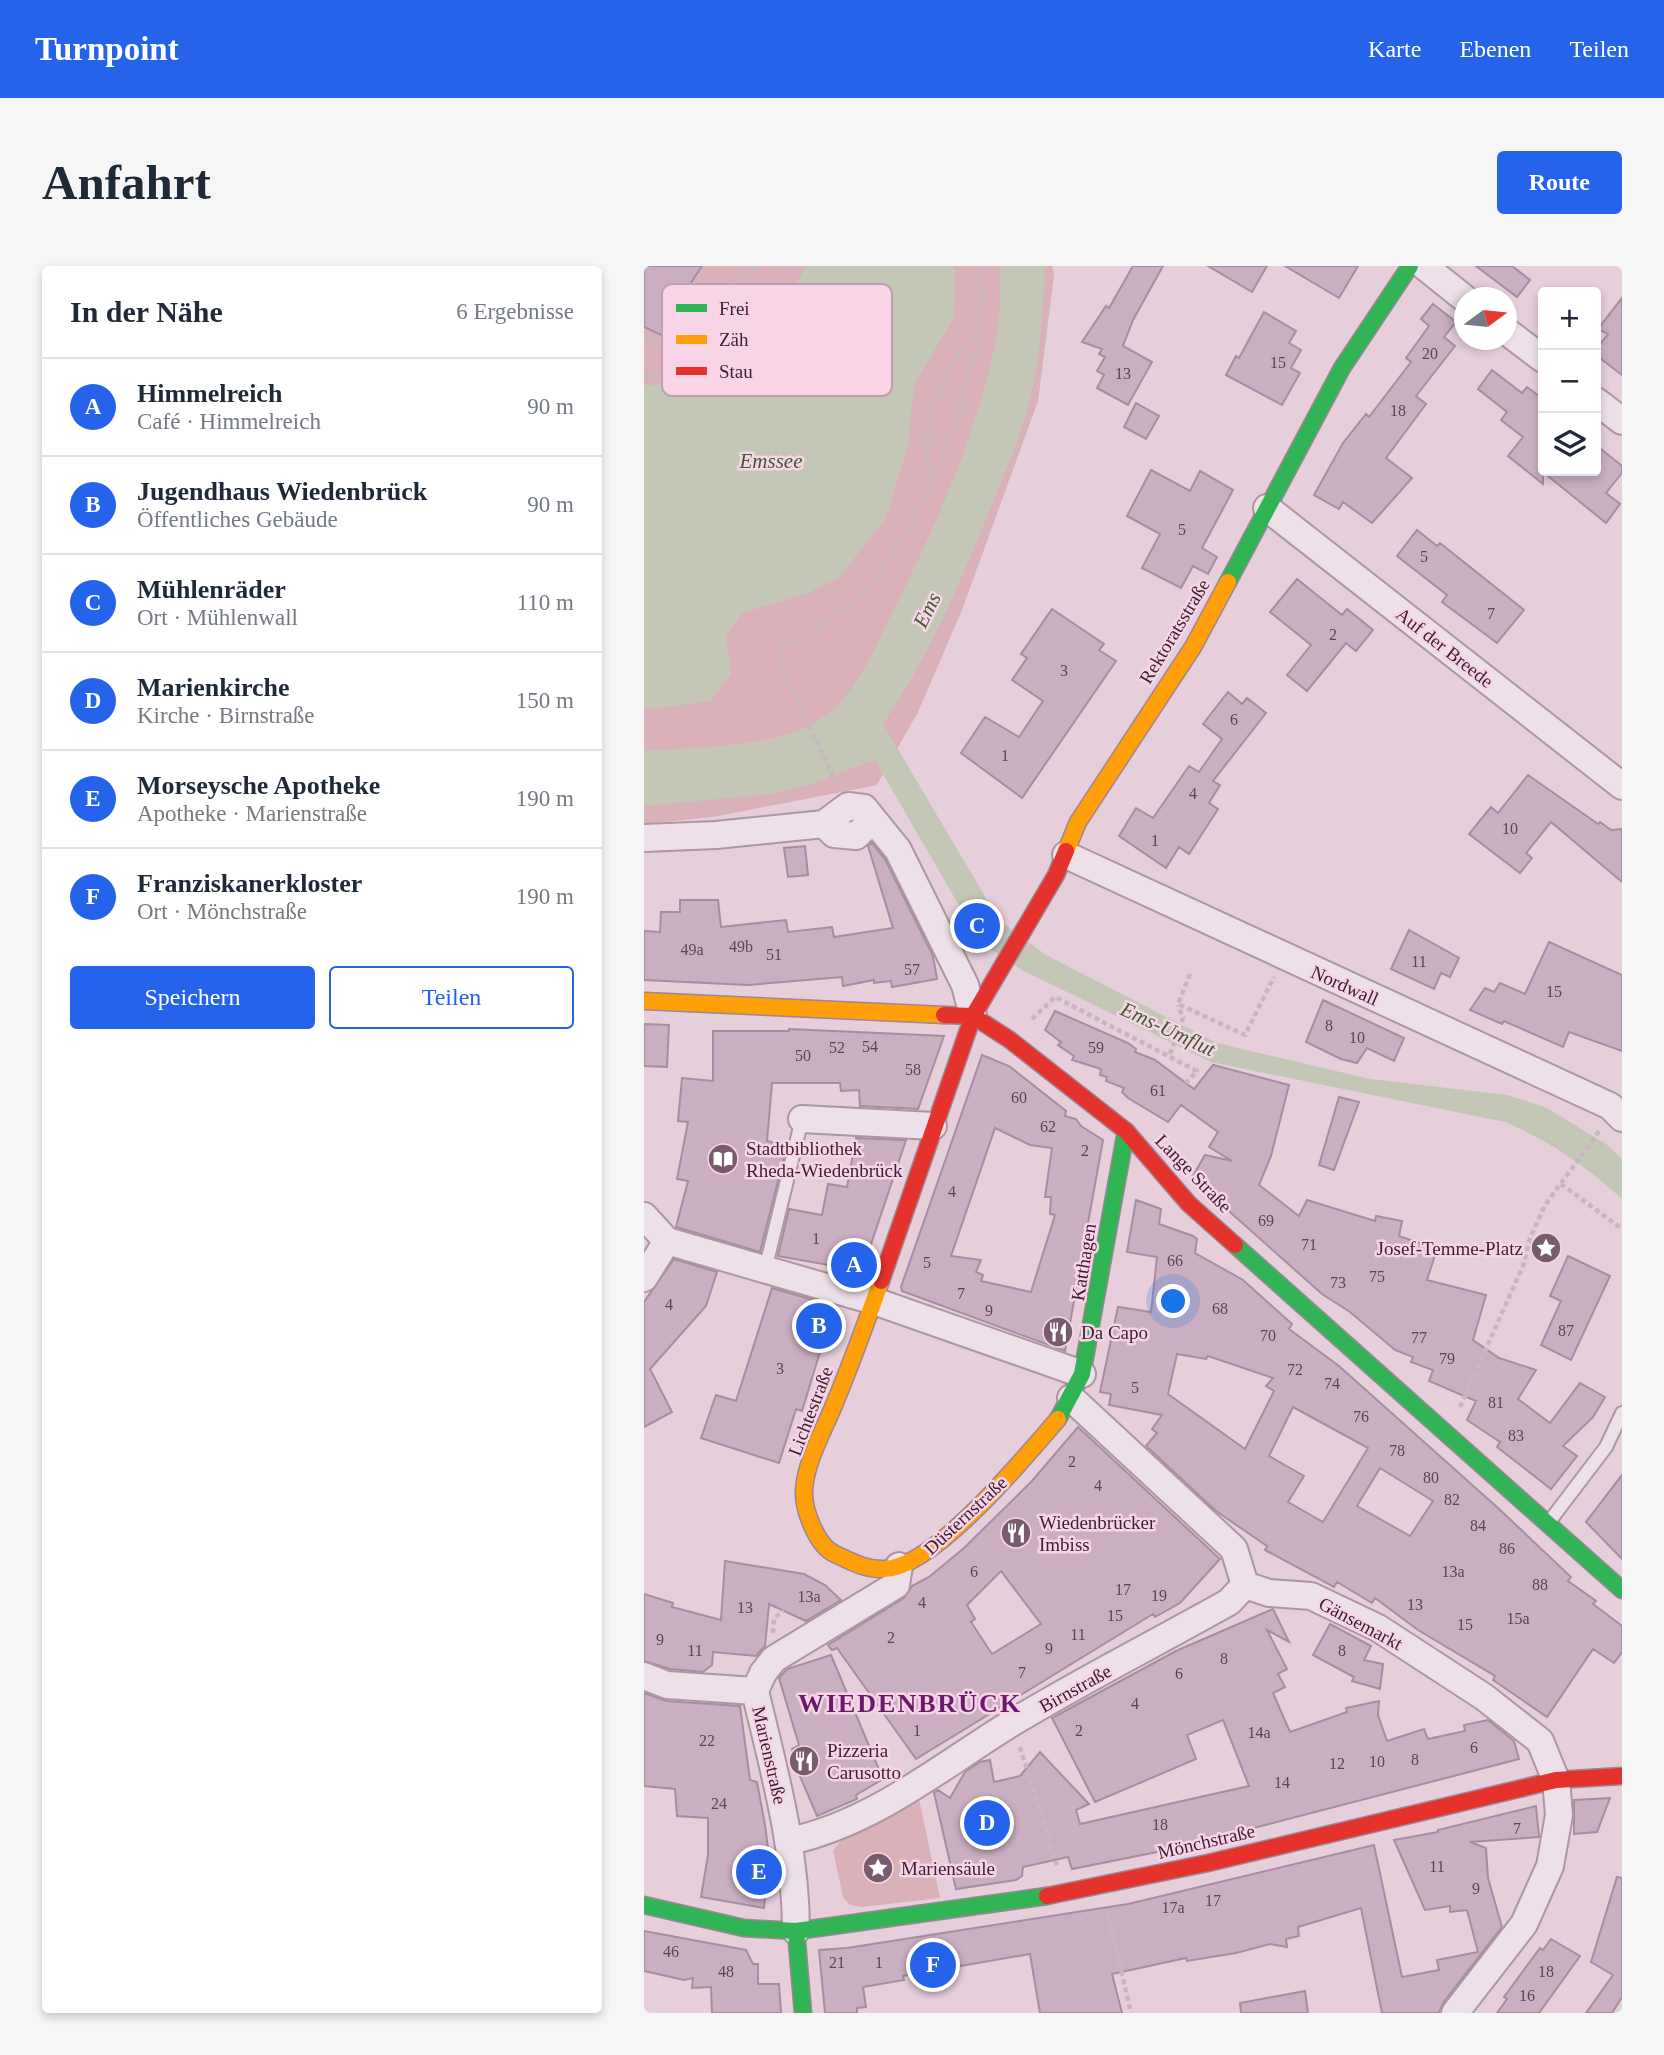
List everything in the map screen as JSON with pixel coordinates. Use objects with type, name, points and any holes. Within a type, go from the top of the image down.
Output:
[{"type":"street","name":"Rektoratsstraße","points":[[973,1016],[1066,855],[1078,822],[1193,647],[1342,368],[1410,266]]},
{"type":"street","points":[[1424,266],[1454,289]]},
{"type":"street","points":[[1517,339],[1538,355]]},
{"type":"street","points":[[1601,405],[1622,421]]},
{"type":"street","name":"Auf der Breede","points":[[1268,508],[1622,786]]},
{"type":"street","points":[[644,838],[716,835],[824,824],[848,806],[864,808],[898,850],[965,985],[973,1016],[697,1016],[644,1002]]},
{"type":"street","name":"Nordwall","points":[[1066,855],[1614,1113]]},
{"type":"street","name":"Lange Straße","points":[[973,1016],[1010,1040],[1125,1131],[1189,1204],[1549,1522],[1622,1590]]},
{"type":"street","name":"Lichtestraße","points":[[899,1566],[861,1567],[828,1551],[808,1517],[804,1491],[811,1459],[874,1301],[973,1016]]},
{"type":"street","points":[[802,1119],[933,1126]]},
{"type":"street","name":"Katthagen","points":[[1076,1386],[1096,1314],[1125,1131]]},
{"type":"street","points":[[644,1216],[667,1241],[874,1301],[1076,1386],[1234,1549],[1245,1585]]},
{"type":"street","points":[[644,1278],[667,1241]]},
{"type":"street","name":"Düsternstraße","points":[[899,1566],[916,1560],[951,1532],[1041,1439],[1076,1386]]},
{"type":"street","points":[[755,1691],[763,1673],[774,1659],[896,1586],[899,1566]]},
{"type":"street","name":"Birnstraße","points":[[790,1841],[821,1834],[882,1807],[1012,1723],[1229,1602],[1245,1585]]},
{"type":"street","name":"Gänsemarkt","points":[[1245,1585],[1269,1593],[1311,1596],[1378,1628],[1484,1697],[1540,1741],[1556,1780],[1559,1815],[1550,1866],[1524,1924],[1455,2013]]},
{"type":"street","name":"Marienstraße","points":[[644,1676],[667,1685],[755,1691],[790,1841],[796,1891],[796,1931]]},
{"type":"street","name":"Mönchstraße","points":[[644,1905],[744,1928],[796,1931],[849,1926],[1102,1885],[1221,1860],[1556,1780],[1622,1776]]},
{"type":"street","points":[[796,1931],[803,2013]]},
{"type":"lane","points":[[765,1269],[802,1119]]},
{"type":"lane","points":[[1549,1522],[1606,1447],[1622,1413]]},
{"type":"path","points":[[728,284],[759,266]]},
{"type":"path","points":[[784,266],[791,274]]},
{"type":"path","points":[[841,792],[780,659],[783,648],[818,628],[867,588],[898,550],[931,479],[964,394],[978,338],[982,295],[980,266]]},
{"type":"path","points":[[931,479],[926,466],[931,417],[940,385],[956,359],[970,342],[978,338]]},
{"type":"path","points":[[644,339],[662,340]]},
{"type":"path","points":[[644,377],[656,378],[662,374]]},
{"type":"path","points":[[1178,1004],[1245,1035],[1284,957]]},
{"type":"path","points":[[1170,1054],[1183,1018],[1178,1004],[1190,975]]},
{"type":"path","points":[[1010,1040],[1055,997],[1197,1070],[1186,1083]]},
{"type":"path","points":[[1443,1429],[1460,1408],[1523,1266],[1530,1238],[1545,1205],[1614,1113]]},
{"type":"path","points":[[1561,1184],[1622,1229]]},
{"type":"path","points":[[1012,1723],[1065,1892]]},
{"type":"path","points":[[1102,1885],[1131,2013]]},
{"type":"shaded area","points":[[644,266],[1052,266],[1054,275],[1038,401],[962,610],[918,712],[877,785],[713,817],[644,824]]},
{"type":"shaded area","points":[[919,1799],[940,1898],[862,1907],[850,1905],[843,1897],[833,1850],[841,1841]]},
{"type":"water","name":"Emssee","points":[[806,266],[955,266],[954,317],[914,385],[908,445],[886,518],[838,579],[805,594],[742,613],[726,636],[731,673],[711,701],[644,708],[644,385],[656,385],[662,381],[662,396],[892,396],[892,284],[793,284],[798,281]]},
{"type":"water","points":[[999,266],[1045,266],[1039,349],[1030,399],[1010,460],[952,598],[914,675],[883,724],[999,920],[1046,955],[1217,1043],[1370,1079],[1507,1095],[1545,1107],[1606,1144],[1622,1159],[1622,1199],[1567,1155],[1505,1122],[1211,1062],[1022,970],[980,942],[875,760],[814,783],[772,794],[644,806],[644,751],[740,744],[788,734],[828,714],[855,684],[870,659],[920,555],[964,452],[995,345],[1000,306]]},
{"type":"building","points":[[644,266],[702,266],[690,284],[662,284],[662,335],[644,327]]},
{"type":"building","points":[[1133,266],[1163,266],[1133,320],[1123,346],[1152,362],[1128,405],[1097,388],[1104,375],[1097,371],[1105,357],[1099,354],[1102,349],[1082,342],[1106,306],[1109,308]]},
{"type":"building","points":[[1208,266],[1267,266],[1252,292]]},
{"type":"building","points":[[1285,266],[1358,266],[1339,298]]},
{"type":"building","points":[[1476,266],[1512,266],[1530,280],[1517,297],[1517,287],[1504,287]]},
{"type":"building","points":[[1622,298],[1622,375],[1601,359],[1601,343],[1608,334],[1601,330],[1601,325]]},
{"type":"building","points":[[1433,304],[1454,320],[1454,324],[1444,337],[1454,347],[1416,396],[1426,404],[1386,458],[1412,478],[1372,523],[1343,502],[1339,509],[1314,495],[1343,443],[1366,414],[1369,417],[1411,362],[1406,358],[1429,326],[1421,319]]},
{"type":"building","points":[[1264,312],[1296,331],[1289,343],[1301,350],[1291,368],[1300,373],[1282,405],[1226,375],[1236,356],[1239,358]]},
{"type":"building","points":[[1492,370],[1522,393],[1527,387],[1538,395],[1538,476],[1543,476],[1543,484],[1508,456],[1523,437],[1501,420],[1507,412],[1478,389]]},
{"type":"building","points":[[1136,403],[1159,416],[1146,439],[1124,427]]},
{"type":"building","points":[[1601,449],[1622,466],[1622,473],[1606,493],[1620,504],[1606,523],[1548,476],[1601,476]]},
{"type":"building","points":[[1151,470],[1190,491],[1200,471],[1233,490],[1202,548],[1217,557],[1208,574],[1193,566],[1181,588],[1142,568],[1160,534],[1127,516]]},
{"type":"building","points":[[1417,530],[1437,546],[1440,543],[1524,610],[1497,643],[1442,602],[1447,595],[1397,556]]},
{"type":"building","points":[[1297,579],[1342,615],[1347,609],[1373,630],[1356,651],[1346,643],[1307,691],[1287,675],[1311,645],[1270,612]]},
{"type":"building","points":[[1052,609],[1104,644],[1099,650],[1116,661],[1022,798],[961,753],[985,717],[1019,737],[1043,701],[1012,680],[1027,658],[1021,654]]},
{"type":"building","points":[[1228,692],[1242,704],[1247,698],[1266,713],[1213,781],[1220,785],[1209,803],[1218,809],[1189,854],[1179,847],[1166,868],[1119,836],[1136,808],[1153,818],[1189,766],[1199,772],[1222,739],[1203,724]]},
{"type":"building","points":[[1528,775],[1598,824],[1600,822],[1611,830],[1622,829],[1622,882],[1551,822],[1526,853],[1532,858],[1520,873],[1469,834],[1491,807],[1498,813]]},
{"type":"building","points":[[872,843],[885,859],[933,956],[937,979],[892,987],[891,981],[874,983],[874,980],[843,986],[842,977],[748,985],[644,980],[644,931],[660,932],[661,912],[680,912],[680,900],[718,900],[721,927],[786,920],[788,932],[832,927],[834,937],[893,928],[868,846]]},
{"type":"building","points":[[805,846],[808,875],[788,877],[784,848]]},
{"type":"building","points":[[1409,930],[1459,958],[1450,977],[1441,973],[1434,989],[1391,969]]},
{"type":"building","points":[[1549,942],[1622,975],[1622,1051],[1569,1032],[1563,1047],[1504,1021],[1502,1024],[1470,1010],[1485,988],[1494,992],[1500,983],[1525,994]]},
{"type":"building","points":[[1323,1000],[1404,1038],[1394,1061],[1367,1048],[1357,1063],[1341,1059],[1306,1042]]},
{"type":"building","points":[[1055,1011],[1128,1043],[1136,1049],[1135,1052],[1155,1060],[1194,1089],[1213,1065],[1289,1085],[1271,1156],[1259,1185],[1299,1216],[1307,1200],[1375,1221],[1376,1216],[1402,1221],[1399,1236],[1437,1249],[1427,1280],[1486,1295],[1473,1340],[1499,1358],[1536,1370],[1518,1399],[1550,1423],[1580,1383],[1605,1397],[1593,1417],[1563,1446],[1577,1456],[1551,1489],[1497,1447],[1500,1442],[1467,1420],[1476,1401],[1429,1381],[1433,1370],[1411,1362],[1413,1357],[1395,1350],[1350,1312],[1322,1294],[1204,1189],[1193,1176],[1205,1155],[1232,1161],[1209,1147],[1218,1132],[1181,1105],[1168,1122],[1128,1098],[1122,1092],[1124,1088],[1106,1081],[1107,1077],[1100,1075],[1101,1070],[1098,1068],[1072,1060],[1074,1056],[1058,1045],[1061,1042],[1045,1030]]},
{"type":"building","points":[[644,1024],[669,1025],[667,1067],[644,1066]]},
{"type":"building","points":[[789,1029],[944,1036],[918,1109],[860,1106],[859,1090],[841,1091],[840,1083],[772,1083],[767,1141],[787,1145],[760,1252],[676,1227],[688,1181],[677,1179],[688,1122],[678,1121],[682,1078],[713,1081],[713,1031]]},
{"type":"building","points":[[982,1055],[1009,1066],[1066,1111],[1065,1116],[1076,1119],[1081,1126],[1103,1140],[1065,1351],[902,1291],[901,1287]],"holes":[[[995,1128],[1030,1145],[1052,1148],[1045,1197],[1051,1197],[1050,1214],[1055,1215],[1031,1292],[981,1281],[983,1275],[976,1272],[981,1260],[951,1256]]]},
{"type":"building","points":[[1339,1097],[1359,1102],[1334,1170],[1319,1165]]},
{"type":"building","points":[[856,1138],[906,1140],[862,1271],[778,1256],[789,1209],[822,1215],[828,1184],[847,1187]]},
{"type":"building","points":[[1136,1200],[1161,1209],[1159,1224],[1197,1239],[1195,1253],[1243,1280],[1292,1324],[1289,1329],[1339,1366],[1498,1508],[1571,1577],[1568,1581],[1596,1601],[1593,1604],[1622,1626],[1622,1652],[1614,1663],[1593,1649],[1547,1717],[1493,1680],[1495,1676],[1418,1630],[1375,1598],[1372,1603],[1337,1582],[1334,1587],[1265,1550],[1267,1546],[1216,1511],[1146,1446],[1157,1433],[1152,1429],[1162,1415],[1109,1405],[1111,1394],[1100,1392],[1118,1307],[1151,1312],[1157,1257],[1127,1252]],"holes":[[[1177,1354],[1206,1359],[1208,1356],[1273,1378],[1266,1386],[1274,1391],[1245,1449],[1168,1394]],[[1293,1407],[1368,1448],[1323,1522],[1288,1502],[1304,1476],[1269,1456]],[[1380,1468],[1433,1501],[1410,1536],[1357,1506]]]},
{"type":"building","points":[[1568,1256],[1610,1276],[1571,1360],[1541,1345],[1561,1301],[1550,1296]]},
{"type":"building","points":[[674,1259],[717,1272],[706,1306],[650,1369],[672,1412],[644,1427],[644,1302]]},
{"type":"building","points":[[772,1288],[834,1306],[802,1411],[796,1409],[779,1463],[701,1438],[716,1395],[736,1401]]},
{"type":"building","points":[[1078,1427],[1220,1559],[1180,1603],[1155,1617],[1153,1614],[916,1759],[837,1648],[832,1650],[828,1645],[904,1598],[912,1586],[929,1577],[964,1548],[1032,1481]],"holes":[[[1001,1571],[1041,1624],[992,1654],[971,1622],[975,1619],[967,1605]]]},
{"type":"building","points":[[1622,1475],[1622,1559],[1586,1522]]},
{"type":"building","points":[[725,1561],[804,1574],[825,1585],[841,1600],[806,1621],[769,1604],[765,1646],[756,1656],[713,1652],[712,1665],[703,1672],[670,1669],[644,1661],[644,1594],[673,1603],[672,1607],[721,1620]]},
{"type":"building","points":[[1273,1609],[1289,1642],[1267,1630],[1287,1669],[1278,1674],[1285,1687],[1273,1693],[1290,1732],[1347,1712],[1346,1708],[1379,1701],[1378,1715],[1387,1741],[1424,1729],[1428,1739],[1465,1731],[1464,1725],[1488,1720],[1514,1741],[1519,1759],[1177,1848],[1072,1869],[1068,1857],[1023,1867],[1022,1876],[1016,1880],[956,1889],[934,1793],[938,1790],[950,1798],[965,1772],[980,1762],[990,1760],[994,1782],[1020,1776],[1040,1752],[1089,1804],[1076,1810],[1080,1824],[1249,1786],[1223,1720],[1187,1735],[1196,1759],[1095,1802],[1052,1718],[1176,1651]]},
{"type":"building","points":[[1330,1624],[1371,1646],[1364,1660],[1383,1664],[1380,1689],[1352,1681],[1354,1677],[1313,1655]]},
{"type":"building","points":[[831,1655],[883,1779],[856,1795],[857,1799],[817,1816],[799,1774],[792,1749],[799,1745],[779,1678],[787,1669]]},
{"type":"building","points":[[644,1693],[666,1701],[740,1706],[750,1780],[757,1782],[769,1856],[764,1908],[701,1897],[708,1855],[708,1818],[677,1816],[675,1789],[644,1786]]},
{"type":"building","points":[[1610,1798],[1597,1832],[1574,1834],[1574,1800]]},
{"type":"building","points":[[1536,1806],[1539,1837],[1470,1842],[1486,1848],[1488,1878],[1502,1927],[1443,2003],[1439,2013],[1382,2013],[1361,1908],[1298,1927],[1299,1936],[1286,1939],[1287,1947],[1270,1944],[1236,1953],[1187,1961],[1186,1958],[1112,1974],[1122,2013],[1040,2013],[1030,1954],[903,1976],[904,1980],[863,1987],[866,2007],[857,2008],[857,2013],[825,2013],[819,1950],[847,1948],[1128,1904],[1374,1845],[1402,1977],[1439,1970],[1437,1960],[1478,1952],[1467,1910],[1450,1912],[1450,1906],[1425,1910],[1394,1840],[1438,1832]]},
{"type":"building","points":[[1617,1877],[1622,1878],[1622,1997],[1612,2013],[1586,2013],[1613,1975],[1591,1962]]},
{"type":"building","points":[[644,1931],[746,1950],[753,1964],[758,1964],[758,1984],[779,1984],[781,2013],[712,2013],[711,1987],[692,1988],[693,1978],[684,1980],[644,1971]]},
{"type":"building","points":[[1551,1939],[1580,1956],[1539,2013],[1497,2013],[1507,1999],[1504,1997],[1540,1948],[1543,1950]]},
{"type":"building","points":[[1305,1991],[1308,2013],[1241,2013],[1240,2003]]},
{"type":"traffic: fast","points":[[1228,582],[1342,368],[1410,266]]},
{"type":"traffic: fast","points":[[1058,1419],[1082,1374],[1126,1131]]},
{"type":"traffic: fast","points":[[1235,1245],[1622,1590]]},
{"type":"traffic: fast","points":[[644,1905],[744,1928],[796,1931],[1047,1896]]},
{"type":"traffic: fast","points":[[796,1931],[803,2013]]},
{"type":"traffic: slow","points":[[1066,851],[1078,822],[1193,647],[1228,582]]},
{"type":"traffic: slow","points":[[644,1001],[944,1015]]},
{"type":"traffic: slow","points":[[881,1281],[811,1457],[805,1479],[804,1498],[809,1517],[817,1536],[828,1550],[853,1563],[872,1568],[885,1569],[905,1564],[953,1531],[978,1508],[1058,1419]]},
{"type":"traffic: jam","points":[[881,1281],[973,1016],[1056,875],[1066,851]]},
{"type":"traffic: jam","points":[[944,1015],[973,1016],[1010,1040],[1126,1131],[1189,1204],[1235,1245]]},
{"type":"traffic: jam","points":[[1047,1896],[1208,1863],[1556,1780],[1622,1776]]},
{"type":"place","name":"Mühlenräder","points":[[977,926]]},
{"type":"place","name":"Stadtbibliothek Rheda-Wiedenbrück","points":[[723,1159]]},
{"type":"place","name":"Josef-Temme-Platz","points":[[1546,1248]]},
{"type":"place","name":"Himmelreich","points":[[854,1265]]},
{"type":"place","name":"Jugendhaus Wiedenbrück","points":[[819,1326]]},
{"type":"place","name":"Da Capo","points":[[1058,1332]]},
{"type":"place","name":"Wiedenbrücker Imbiss","points":[[1016,1533]]},
{"type":"place","name":"Pizzeria Carusotto","points":[[804,1761]]},
{"type":"place","name":"Marienkirche","points":[[987,1823]]},
{"type":"place","name":"Mariensäule","points":[[878,1868]]},
{"type":"place","name":"Morseysche Apotheke","points":[[759,1872]]},
{"type":"place","name":"Franziskanerkloster","points":[[933,1965]]},
{"type":"district","name":"WIEDENBRÜCK","points":[[910,1703]]},
{"type":"water label","name":"Ems","points":[[927,610]]},
{"type":"water label","name":"Ems-Umflut","points":[[1168,1029]]}]
